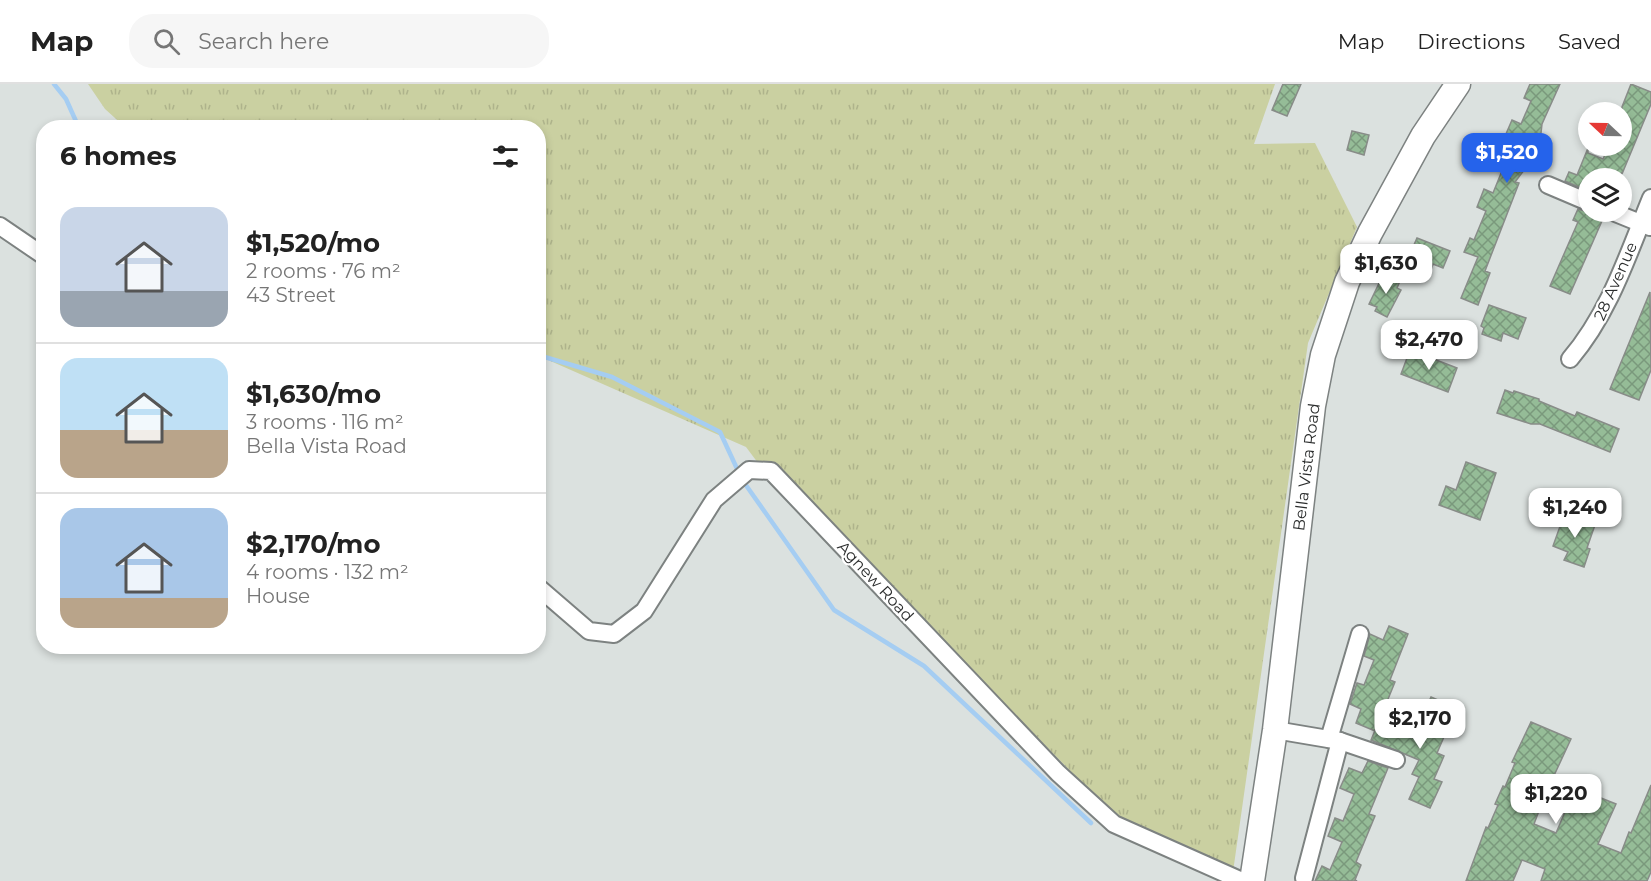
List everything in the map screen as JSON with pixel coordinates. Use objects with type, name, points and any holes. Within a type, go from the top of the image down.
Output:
[{"type":"street","name":"Bella Vista Road","points":[[1252,881],[1275,730],[1313,406],[1328,335],[1347,282],[1370,232],[1423,136],[1458,84]]},
{"type":"street","points":[[1548,185],[1578,198]]},
{"type":"street","name":"28 Avenue","points":[[1570,359],[1588,338],[1609,302],[1646,225],[1651,198]]},
{"type":"street","points":[[1632,219],[1646,225]]},
{"type":"street","points":[[0,226],[36,251]]},
{"type":"street","name":"Agnew Road","points":[[546,594],[589,631],[614,634],[644,611],[714,500],[749,470],[771,471],[1058,773],[1114,824],[1242,881]]},
{"type":"street","points":[[1304,878],[1360,634]]},
{"type":"street","points":[[1275,730],[1334,740],[1396,760]]},
{"type":"green space","points":[[88,84],[1275,84],[1254,144],[1315,143],[1357,227],[1308,343],[1232,879],[1118,819],[771,469],[761,467],[746,447],[546,359],[546,120],[117,120],[105,109]]},
{"type":"building","points":[[1283,84],[1301,84],[1287,116],[1272,110]]},
{"type":"building","points":[[1530,84],[1560,84],[1542,124],[1540,142],[1533,147],[1530,154],[1531,161],[1515,182],[1519,183],[1485,271],[1490,273],[1478,305],[1461,298],[1478,257],[1464,252],[1470,238],[1474,240],[1486,211],[1477,207],[1484,189],[1493,193],[1506,161],[1496,157],[1512,120],[1521,124],[1531,101],[1524,98]]},
{"type":"building","points":[[1631,84],[1651,92],[1651,104],[1632,150],[1632,102],[1624,102]]},
{"type":"building","points":[[1352,131],[1369,135],[1364,155],[1347,150]]},
{"type":"building","points":[[1585,156],[1603,159],[1604,156],[1629,156],[1624,168],[1580,168]]},
{"type":"building","points":[[1569,172],[1577,175],[1578,173],[1578,187],[1565,181]]},
{"type":"building","points":[[1578,209],[1578,222],[1573,220]]},
{"type":"building","points":[[1578,222],[1602,222],[1570,294],[1550,286]]},
{"type":"building","points":[[1417,238],[1450,251],[1443,268],[1433,264],[1430,273],[1406,263]]},
{"type":"building","points":[[1384,273],[1400,281],[1397,288],[1401,290],[1387,317],[1375,311],[1377,307],[1369,304]]},
{"type":"building","points":[[1650,292],[1651,370],[1639,400],[1610,389]]},
{"type":"building","points":[[1489,305],[1526,318],[1518,339],[1503,333],[1501,341],[1482,334],[1484,328],[1481,326]]},
{"type":"building","points":[[1410,350],[1457,368],[1448,392],[1401,374]]},
{"type":"building","points":[[1505,390],[1539,399],[1539,401],[1575,416],[1577,412],[1619,429],[1610,452],[1540,424],[1531,424],[1497,413]]},
{"type":"building","points":[[1466,462],[1496,473],[1480,520],[1439,505],[1446,486],[1456,490]]},
{"type":"building","points":[[1575,515],[1596,522],[1587,548],[1590,549],[1584,567],[1564,560],[1568,552],[1553,546],[1563,518],[1573,522]]},
{"type":"building","points":[[1389,626],[1408,634],[1390,680],[1395,682],[1375,731],[1356,723],[1361,709],[1350,704],[1357,683],[1364,685],[1374,660],[1364,656],[1370,634],[1383,640]]},
{"type":"building","points":[[1431,697],[1449,705],[1439,727],[1447,730],[1437,753],[1444,756],[1434,779],[1442,782],[1430,808],[1409,799],[1419,777],[1412,774],[1419,760],[1371,740],[1378,723],[1413,738]]},
{"type":"building","points":[[1531,722],[1571,739],[1551,782],[1575,792],[1576,788],[1616,804],[1598,844],[1621,853],[1651,785],[1651,872],[1647,881],[1541,881],[1545,869],[1522,860],[1513,881],[1466,881],[1486,827],[1488,828],[1498,805],[1495,804],[1515,763],[1512,762]],"holes":[[[1545,795],[1568,805],[1556,833],[1534,824]]]},
{"type":"building","points":[[1368,761],[1388,768],[1369,814],[1375,816],[1356,862],[1361,865],[1355,880],[1357,881],[1315,881],[1322,866],[1330,870],[1342,842],[1328,836],[1335,818],[1343,821],[1354,794],[1340,788],[1349,768],[1362,773]]},
{"type":"waterway","points":[[54,84],[66,99],[75,120]]},
{"type":"waterway","points":[[546,357],[612,377],[720,432],[739,473]]},
{"type":"waterway","points":[[743,481],[834,610],[924,666],[1091,823]]}]
